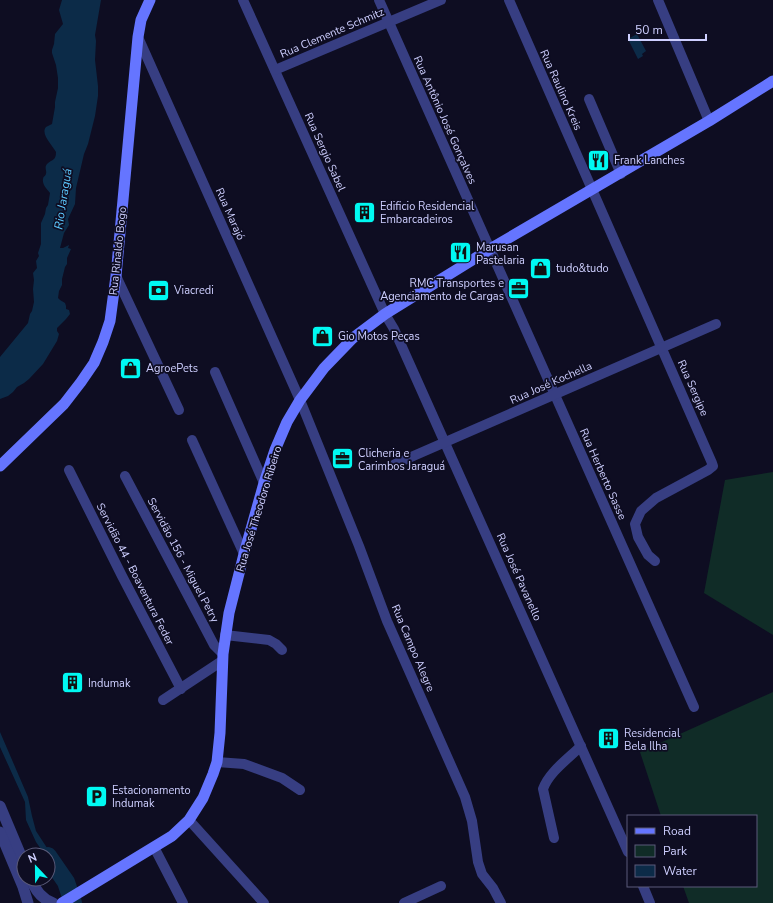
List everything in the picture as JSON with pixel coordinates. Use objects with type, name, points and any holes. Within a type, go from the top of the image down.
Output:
[{"type":"main road","name":"Rua Rinaldo Bogo","points":[[0,466],[64,404],[81,382],[94,363],[110,321],[116,276],[138,37],[141,20],[150,0]]},
{"type":"main road","name":"Rua José Theodoro Ribeiro","points":[[60,903],[172,836],[189,820],[198,807],[207,789],[217,762],[220,733],[222,658],[225,635],[229,612],[244,554],[264,483],[275,450],[287,422],[300,400],[324,368],[353,338],[385,314],[490,249],[592,189],[621,174],[773,81]]},
{"type":"street","name":"Rua Sergio Sabel","points":[[243,0],[276,70],[385,314]]},
{"type":"street","name":"Rua Antônio José Gonçalves","points":[[379,0],[490,249]]},
{"type":"street","name":"Rua Clemente Schmitz","points":[[276,70],[441,0]]},
{"type":"street","name":"Rua Raulino Kreis","points":[[509,0],[592,189]]},
{"type":"street","points":[[658,0],[709,121]]},
{"type":"street","name":"Rua Marajó","points":[[138,37],[300,400]]},
{"type":"street","points":[[589,100],[621,174]]},
{"type":"street","name":"Rua Sergipe","points":[[592,189],[712,463],[712,466],[708,470],[656,498],[641,511],[635,524],[638,537],[648,555],[655,561]]},
{"type":"street","name":"Rua Herberto Sasse","points":[[490,249],[694,707]]},
{"type":"street","points":[[116,276],[179,410]]},
{"type":"street","name":"Rua José Pavanello","points":[[385,314],[394,328],[446,442],[627,850]]},
{"type":"street","name":"Rua José Kochella","points":[[395,464],[716,324]]},
{"type":"street","points":[[215,372],[264,483]]},
{"type":"street","name":"Rua Campo Alegre","points":[[300,400],[359,546],[387,621],[465,797],[472,821],[478,862],[482,874],[493,888],[501,903]]},
{"type":"street","points":[[192,440],[244,554]]},
{"type":"street","name":"Servidão 44 - Boaventura Feder","points":[[69,470],[181,689]]},
{"type":"street","name":"Servidão 156 - Miguel Petry","points":[[125,476],[222,658]]},
{"type":"street","points":[[225,635],[269,640],[282,650]]},
{"type":"street","points":[[163,700],[181,689],[222,658]]},
{"type":"street","points":[[554,838],[543,789],[546,782],[554,772],[581,746]]},
{"type":"street","points":[[217,762],[244,764],[282,778],[300,790]]},
{"type":"street","points":[[0,806],[17,847]]},
{"type":"street","points":[[189,820],[264,903]]},
{"type":"street","points":[[0,832],[23,887],[28,903]]},
{"type":"street","points":[[154,847],[183,903]]},
{"type":"street","points":[[404,903],[441,886]]},
{"type":"street","points":[[35,887],[41,896],[60,903]]},
{"type":"street","points":[[643,887],[650,903]]},
{"type":"green space","points":[[773,472],[773,635],[704,593],[725,480]]},
{"type":"green space","points":[[773,692],[773,903],[689,903],[683,887],[757,887],[757,815],[661,815],[640,752]]},
{"type":"water","name":"Rio Jaraguá","points":[[62,0],[101,0],[95,35],[95,60],[98,96],[95,116],[76,188],[75,204],[68,219],[69,225],[64,233],[60,248],[69,245],[68,248],[71,249],[67,258],[67,264],[58,298],[65,303],[66,309],[69,310],[70,314],[57,328],[59,334],[57,341],[43,364],[29,379],[17,387],[8,396],[0,399],[0,357],[28,323],[34,302],[33,273],[37,268],[36,261],[39,256],[38,253],[41,244],[41,223],[48,205],[50,193],[44,185],[43,179],[46,174],[46,165],[56,155],[56,152],[46,136],[45,130],[46,127],[52,124],[58,88],[56,65],[52,50],[55,34],[63,24],[59,10]]},
{"type":"water","points":[[637,34],[646,51],[642,54],[643,56],[638,59],[628,39]]},
{"type":"water","points":[[0,732],[28,797],[36,831],[46,847],[39,847],[36,842],[26,820],[25,802],[0,747]]},
{"type":"water","points":[[56,862],[70,885],[65,888],[56,872]]},
{"type":"waterway","points":[[56,868],[66,882],[73,903]]},
{"type":"place","name":"Frank Lanches","points":[[599,160]]},
{"type":"place","name":"Edificio Residencial Embarcadeiros","points":[[365,212]]},
{"type":"place","name":"Marusan Pastelaria","points":[[461,253]]},
{"type":"place","name":"tudo&tudo","points":[[540,268]]},
{"type":"place","name":"RMC Transportes e Agenciamento de Cargas","points":[[519,289]]},
{"type":"place","name":"Viacredi","points":[[158,290]]},
{"type":"place","name":"Gio Motos Peças","points":[[323,336]]},
{"type":"place","name":"AgroePets","points":[[131,368]]},
{"type":"place","name":"Clicheria e Carimbos Jaraguá","points":[[343,459]]},
{"type":"place","name":"Indumak","points":[[73,683]]},
{"type":"place","name":"Residencial Bela Ilha","points":[[608,739]]},
{"type":"place","name":"Estacionamento Indumak","points":[[96,796]]}]
